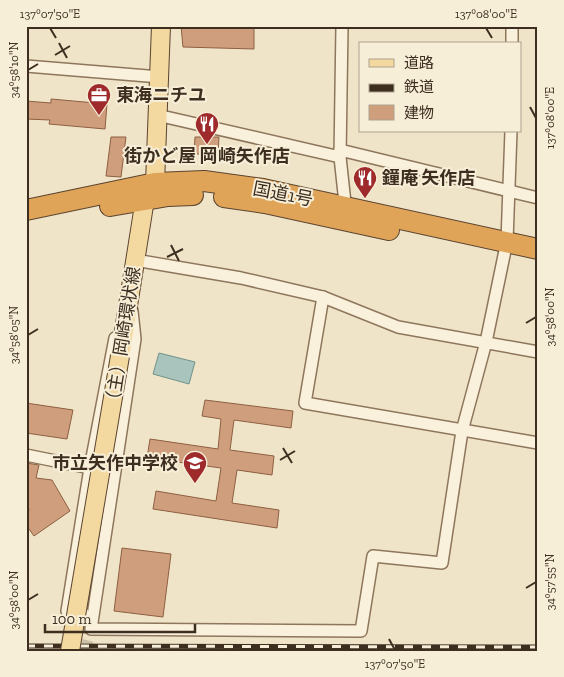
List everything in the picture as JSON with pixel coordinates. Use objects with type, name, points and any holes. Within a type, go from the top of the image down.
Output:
[{"type":"highway","name":"国道1号","points":[[26,210],[150,191],[204,180],[263,188],[346,214],[506,246],[538,249]]},
{"type":"highway","name":"国道1号","points":[[26,224],[150,191]]},
{"type":"highway","name":"国道1号","points":[[506,246],[538,261]]},
{"type":"main road","name":"（主）岡崎環状線","points":[[70,651],[129,292],[150,191],[160,76],[161,26]]},
{"type":"street","points":[[342,26],[340,153],[346,214]]},
{"type":"street","points":[[512,26],[512,42]]},
{"type":"street","points":[[26,66],[160,76]]},
{"type":"street","points":[[157,115],[340,153],[538,198]]},
{"type":"street","points":[[129,292],[135,339],[90,629],[361,631],[373,556],[442,563],[462,431],[486,342],[506,246],[511,132]]},
{"type":"street","points":[[135,260],[241,278],[323,297],[398,327],[538,352]]},
{"type":"street","points":[[93,615],[67,611],[90,468],[116,330],[129,292]]},
{"type":"street","points":[[323,297],[305,403],[538,443]]},
{"type":"street","points":[[26,455],[90,468]]},
{"type":"water","points":[[159,353],[195,362],[189,384],[153,374]]},
{"type":"building","points":[[181,26],[254,26],[254,49],[183,47]]},
{"type":"building","points":[[51,99],[107,104],[105,129],[49,124],[50,120],[26,119],[26,101],[51,103]]},
{"type":"building","points":[[111,137],[126,137],[121,177],[106,176]]},
{"type":"building","name":"街かど屋 岡崎矢作店","points":[[195,137],[219,137],[218,154],[194,154]]},
{"type":"building","points":[[205,400],[293,411],[291,428],[234,420],[230,450],[274,456],[272,475],[237,470],[232,503],[279,510],[277,528],[153,509],[156,491],[216,501],[221,468],[147,458],[150,439],[218,449],[221,419],[202,416]]},
{"type":"building","points":[[26,403],[73,410],[67,439],[26,433]]},
{"type":"building","points":[[26,463],[39,465],[36,478],[52,480],[70,511],[34,536],[26,525],[29,509],[26,505]]},
{"type":"building","points":[[122,548],[171,554],[163,617],[114,611]]},
{"type":"tunnel","points":[[85,651],[91,629]]},
{"type":"railway","points":[[26,646],[538,647]]},
{"type":"place","name":"東海ニチユ","points":[[99,116]]},
{"type":"place","name":"街かど屋 岡崎矢作店","points":[[207,145]]},
{"type":"place","name":"鐘庵 矢作店","points":[[365,199]]},
{"type":"place","name":"市立矢作中学校","points":[[195,484]]}]
